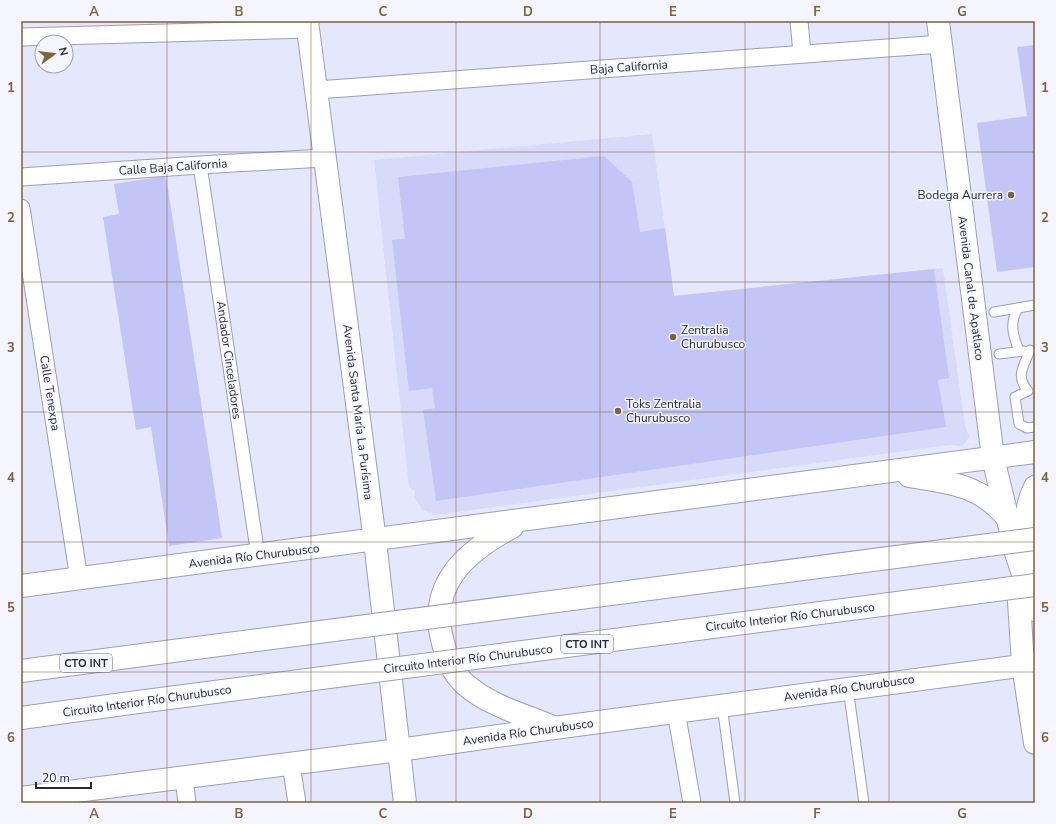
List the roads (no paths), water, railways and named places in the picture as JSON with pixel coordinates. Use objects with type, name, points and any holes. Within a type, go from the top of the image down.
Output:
[{"type":"main road","name":"Avenida Canal de Apatlaco","points":[[938,21],[993,458],[1016,552],[1029,665],[1035,742]]},
{"type":"main road","name":"Avenida Santa María La Purísima","points":[[308,25],[324,158],[375,541],[405,803]]},
{"type":"main road","name":"Avenida Río Churubusco","points":[[21,586],[375,541],[1035,452]]},
{"type":"main road","points":[[884,472],[949,482],[974,490],[996,505],[1009,520]]},
{"type":"main road","points":[[1035,487],[1027,511],[1025,526],[1035,567]]},
{"type":"main road","points":[[524,521],[479,546],[454,571],[441,599],[440,627],[448,660],[453,670],[464,684],[486,698],[554,728]]},
{"type":"main road","name":"CTO INT","points":[[21,671],[1035,539]]},
{"type":"main road","name":"Avenida Canal de Apatlaco","points":[[1016,552],[1035,610]]},
{"type":"main road","name":"Circuito Interior Río Churubusco","points":[[21,718],[1035,585]]},
{"type":"main road","name":"Avenida Río Churubusco","points":[[21,798],[78,797],[184,778],[1029,665]]},
{"type":"street","points":[[799,21],[802,53]]},
{"type":"street","points":[[21,37],[308,25]]},
{"type":"street","name":"Baja California","points":[[317,90],[802,53],[941,44]]},
{"type":"street","name":"Calle Baja California","points":[[21,177],[324,158]]},
{"type":"street","name":"Andador Cinceladores","points":[[200,165],[258,556]]},
{"type":"street","name":"Calle Tenexpa","points":[[21,208],[79,579]]},
{"type":"street","points":[[676,711],[692,803]]},
{"type":"street","points":[[291,764],[297,803]]},
{"type":"street","points":[[184,778],[187,803]]},
{"type":"lane","points":[[994,312],[1035,305]]},
{"type":"lane","points":[[1018,308],[1012,319],[1015,340],[1019,351]]},
{"type":"lane","points":[[999,354],[1033,349]]},
{"type":"lane","points":[[1033,349],[1020,376],[1022,383],[1028,391],[1016,397],[1019,424],[1027,428],[1035,427]]},
{"type":"lane","points":[[848,688],[864,803]]},
{"type":"lane","points":[[722,705],[735,803]]},
{"type":"place","name":"Bodega Aurrera","points":[[1011,195]]},
{"type":"place","name":"Zentralia Churubusco","points":[[673,337]]},
{"type":"place","name":"Toks Zentralia Churubusco","points":[[618,411]]}]
